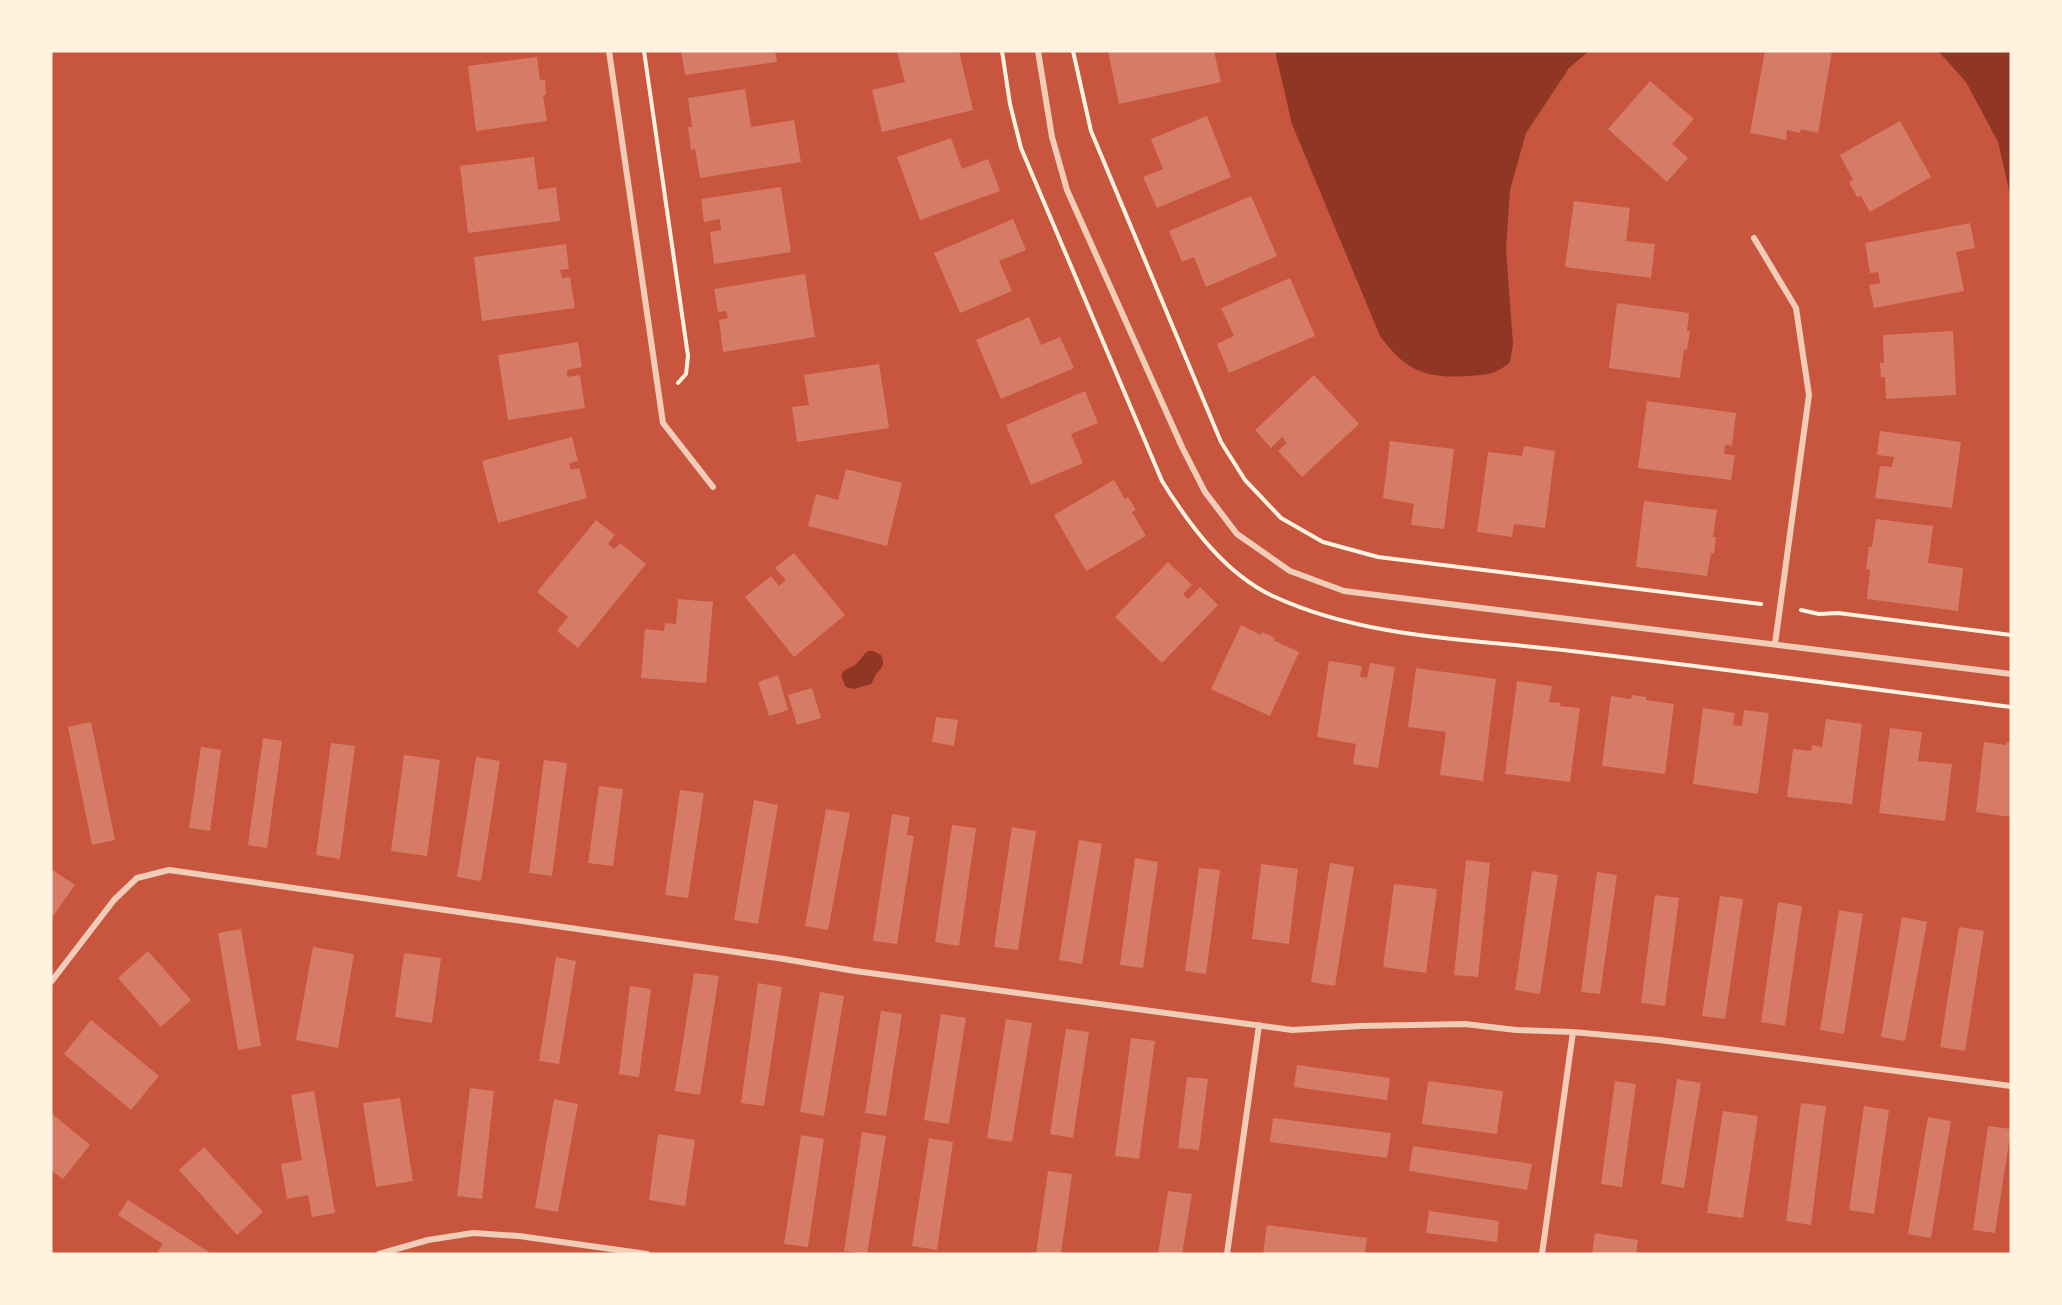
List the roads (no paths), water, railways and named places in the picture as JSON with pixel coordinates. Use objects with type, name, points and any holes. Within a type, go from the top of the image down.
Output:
[{"type":"street","points":[[609,51],[663,423],[713,487]]},
{"type":"street","points":[[1038,51],[1052,137],[1067,189],[1182,447],[1205,492],[1236,534],[1290,571],[1344,591],[2011,674]]},
{"type":"street","points":[[1754,238],[1796,308],[1809,395],[1775,644]]},
{"type":"street","points":[[51,982],[114,900],[137,878],[169,870],[855,971],[1292,1030],[1465,1024],[1516,1030],[1573,1032],[1682,1043],[2011,1086]]},
{"type":"street","points":[[1227,1254],[1259,1025]]},
{"type":"street","points":[[1542,1254],[1573,1032]]},
{"type":"street","points":[[379,1254],[428,1240],[473,1233],[519,1236],[647,1254]]}]
